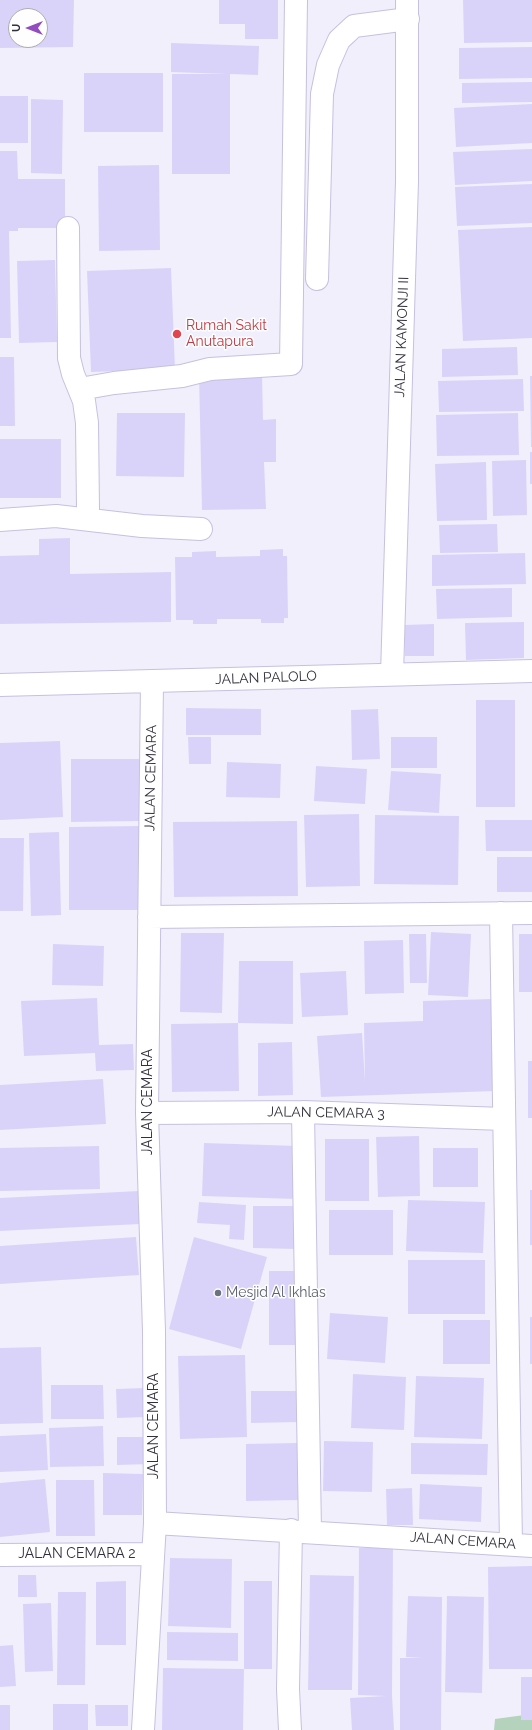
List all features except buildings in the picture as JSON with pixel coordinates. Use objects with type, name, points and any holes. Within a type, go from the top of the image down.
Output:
[{"type":"street","points":[[80,389],[114,383],[182,376],[210,369],[291,364],[296,0]]},
{"type":"street","points":[[317,278],[322,94],[328,65],[339,40],[354,26],[407,10]]},
{"type":"street","name":"JALAN KAMONJI II","points":[[392,674],[407,181],[407,10]]},
{"type":"street","points":[[68,228],[69,358],[72,374],[80,389],[84,401],[87,423],[88,509],[86,519]]},
{"type":"street","points":[[0,520],[56,516],[142,526],[200,529]]},
{"type":"street","name":"JALAN PALOLO","points":[[0,685],[532,671]]},
{"type":"street","name":"JALAN CEMARA","points":[[144,1730],[155,1523],[154,1330],[147,1113],[152,682]]},
{"type":"street","points":[[501,913],[504,1119],[521,1545]]},
{"type":"street","points":[[149,917],[532,913]]},
{"type":"street","points":[[290,1730],[288,1689],[300,1531],[303,1112]]},
{"type":"street","name":"JALAN CEMARA 3","points":[[147,1113],[303,1112],[504,1119]]},
{"type":"street","name":"JALAN CEMARA","points":[[155,1523],[521,1545]]},
{"type":"street","name":"JALAN CEMARA 2","points":[[0,1554],[153,1554]]},
{"type":"green space","points":[[532,1714],[532,1730],[494,1730],[495,1719]]},
{"type":"place","name":"Rumah Sakit Anutapura","points":[[177,334]]},
{"type":"place","name":"Mesjid Al Ikhlas","points":[[218,1293]]}]
